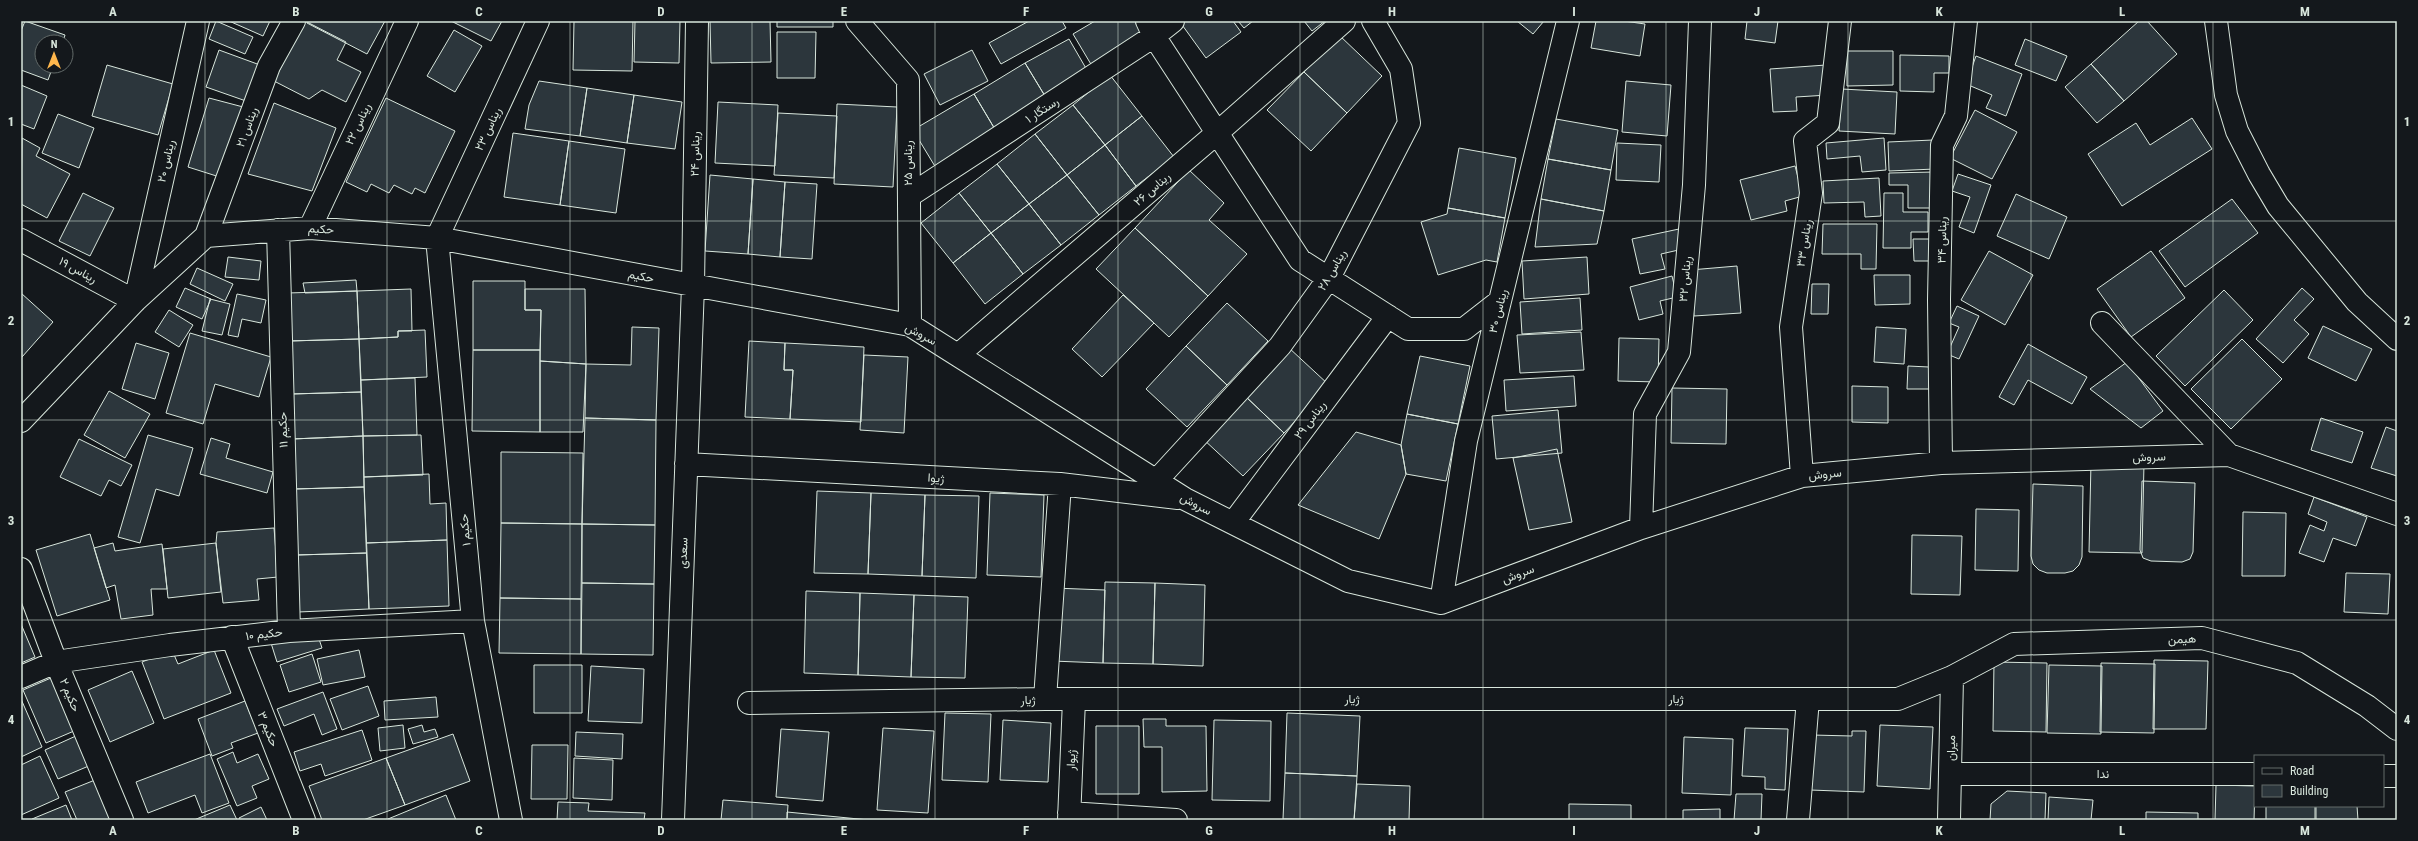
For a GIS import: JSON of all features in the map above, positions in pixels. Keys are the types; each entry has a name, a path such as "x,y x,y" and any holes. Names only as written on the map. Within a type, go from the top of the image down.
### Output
{"street":[{"name":"ریناس ۲۰","path":"134,301 198,21"},
{"name":"ریناس ۲۱","path":"206,236 269,66 294,21"},
{"name":"ریناس ۲۲","path":"310,228 407,21"},
{"name":"ریناس ۲۳","path":"437,238 538,21"},
{"name":"ریناس ۲۴","path":"693,286 697,21"},
{"name":"ریناس ۲۵","path":"857,21 908,80 910,325"},
{"name":"رستگار ۱","path":"909,196 1150,29 1173,21"},
{"name":"ریناس ۲۶","path":"958,355 1217,133 1344,21"},
{"name":"ریناس ۲۸","path":"1156,481 1280,346 1329,278 1409,123 1400,69 1372,21"},
{"name":"ریناس ۳۰","path":"1441,603 1466,441 1568,21"},
{"name":"ریناس ۳۲","path":"1641,528 1645,414 1679,352 1694,185 1700,21"},
{"name":"ریناس ۳۳","path":"1802,476 1791,327 1811,192 1805,141 1828,123 1840,21"},
{"name":"ریناس ۳۴","path":"1941,463 1940,300 1942,145 1956,116 1966,21"},
{"path":"2216,21 2226,95 2237,131 2259,174 2278,206 2357,302 2397,339"},
{"path":"1150,29 1300,260 1408,329 1464,329 1500,301"},
{"name":"حکیم","path":"206,236 310,228 437,238 693,286"},
{"name":"حکیم ۱۱","path":"278,230 289,631"},
{"path":"21,422 134,301 206,236"},
{"name":"حکیم ۱","path":"437,238 473,621 511,820"},
{"name":"ریناس ۱۹","path":"21,240 134,301"},
{"name":"سروش","path":"693,286 910,325 1184,499 1348,581 1441,603 1641,528 1802,476 1941,463 2229,455 2397,514"},
{"name":"سعدی","path":"673,820 693,286"},
{"name":"ریناس ۲۹","path":"1233,523 1388,316"},
{"path":"2102,323 2229,455"},
{"name":"ژیوا","path":"686,464 1060,484 1184,499"},
{"path":"1045,699 1060,484"},
{"name":"حکیم ۲","path":"21,569 56,662 122,820"},
{"name":"حکیم ۱۰","path":"21,677 56,662 232,638 289,631 473,621"},
{"name":"حکیم ۳","path":"232,638 304,820"},
{"name":"هیمن","path":"1952,676 2014,644 2202,638 2297,663 2367,706 2397,729"},
{"name":"ژیار","path":"749,703 1045,699 1898,699 1952,676"},
{"name":"میران","path":"1949,820 1952,676"},
{"path":"1798,820 1808,699"},
{"name":"ژیوار","path":"1069,817 1074,700"},
{"name":"ندا","path":"1950,774 2254,774"},
{"path":"2384,776 2397,776"},
{"path":"1069,817 1176,820"}],"building":[{"path":"25,21 62,34 34,34 34,74 50,74 48,80 21,70 21,31"},
{"path":"216,21 253,37 245,54 209,39"},
{"path":"229,21 270,21 263,36"},
{"path":"305,21 346,42 337,60 361,72 346,102 322,90 309,99 274,81"},
{"path":"308,21 385,21 367,54 307,23"},
{"path":"451,21 502,21 491,41"},
{"path":"574,21 633,21 632,71 573,70"},
{"path":"635,21 680,21 679,63 634,62"},
{"path":"710,21 770,21 771,62 711,63"},
{"path":"777,21 833,21 833,27 777,27"},
{"path":"1029,21 1062,21 1066,28 1001,64 989,43"},
{"path":"1095,21 1135,21 1143,36 1092,66 1073,34"},
{"path":"1233,21 1241,32 1206,58 1180,22"},
{"path":"1238,21 1253,21 1244,28"},
{"path":"1304,21 1325,21 1312,31"},
{"path":"1517,21 1544,21 1533,34"},
{"path":"1596,21 1624,21 1645,24 1640,56 1591,48"},
{"path":"1747,21 1778,21 1775,43 1745,39"},
{"path":"2139,21 2147,21 2177,54 2124,101 2091,64"},
{"path":"454,30 482,46 455,92 427,76"},
{"path":"777,32 816,32 815,78 777,78"},
{"path":"1339,35 1382,76 1347,113 1304,72"},
{"path":"1069,39 1091,77 1048,101 1025,63"},
{"path":"2025,39 2067,56 2056,81 2015,65"},
{"path":"219,50 260,65 246,101 206,87"},
{"path":"972,50 988,81 940,105 924,74"},
{"path":"1847,51 1893,51 1893,85 1847,86"},
{"path":"1900,55 1949,56 1949,73 1934,73 1934,92 1900,91"},
{"path":"1976,56 2022,74 2006,116 1986,108 1992,95 1966,84"},
{"path":"1025,63 1048,101 996,131 974,94"},
{"path":"2091,64 2124,101 2097,123 2065,87"},
{"path":"107,65 173,84 158,135 92,116"},
{"path":"1826,65 1828,95 1796,97 1797,111 1773,112 1770,69"},
{"path":"1304,72 1347,113 1311,151 1267,110"},
{"path":"1110,75 1142,116 1105,145 1073,105"},
{"path":"539,81 587,88 580,136 525,129 529,105"},
{"path":"1626,81 1671,85 1667,136 1622,132"},
{"path":"21,85 47,96 34,129 21,124"},
{"path":"587,88 634,95 627,143 580,136"},
{"path":"1842,89 1897,92 1895,134 1839,131"},
{"path":"974,94 996,131 936,168 913,130"},
{"path":"634,95 682,102 675,149 627,143"},
{"path":"209,98 247,108 226,179 188,167"},
{"path":"386,98 455,131 425,193 415,188 412,194 394,185 389,193 371,184 367,192 346,182"},
{"path":"718,102 778,105 775,166 715,163"},
{"path":"274,103 336,128 312,191 248,174"},
{"path":"837,104 897,107 893,187 834,184"},
{"path":"1073,105 1105,145 1067,175 1035,134"},
{"path":"1975,110 2017,132 1992,179 1950,158"},
{"path":"778,113 837,116 834,178 774,175"},
{"path":"58,114 94,128 79,168 42,153"},
{"path":"1142,116 1174,157 1136,186 1105,145"},
{"path":"2192,118 2212,149 2122,206 2088,154 2136,123 2150,145"},
{"path":"1556,119 1618,130 1611,170 1548,159"},
{"path":"513,133 569,141 560,205 504,197"},
{"path":"1035,134 1067,175 1029,204 997,164"},
{"path":"22,138 40,148 36,156 70,174 47,218 21,204"},
{"path":"1884,138 1886,170 1862,172 1860,156 1827,159 1826,143"},
{"path":"1933,140 1935,169 1889,171 1888,142"},
{"path":"569,141 625,149 616,213 560,205"},
{"path":"1617,143 1661,145 1659,182 1616,180"},
{"path":"1105,145 1136,186 1099,215 1067,175"},
{"path":"1459,148 1516,158 1505,218 1448,208"},
{"path":"1548,159 1611,170 1604,211 1541,199"},
{"path":"997,164 1029,204 991,233 959,193"},
{"path":"1795,166 1803,196 1785,201 1787,211 1751,220 1740,180"},
{"path":"1189,170 1224,203 1209,220 1247,254 1208,296 1135,228"},
{"path":"1934,172 1934,208 1908,208 1908,185 1889,185 1889,173"},
{"path":"1958,174 1991,185 1974,233 1959,227 1970,197 1952,191"},
{"path":"710,175 753,179 748,254 705,251"},
{"path":"1067,175 1099,215 1061,245 1029,204"},
{"path":"1879,178 1881,216 1865,217 1864,202 1824,203 1823,181"},
{"path":"753,179 785,182 780,257 748,254"},
{"path":"785,182 817,184 812,259 780,257"},
{"path":"83,193 114,208 90,256 59,241"},
{"path":"959,193 991,233 953,263 921,223"},
{"path":"1884,193 1903,193 1903,212 1928,212 1928,232 1911,232 1911,248 1883,248"},
{"path":"2016,194 2067,217 2049,259 1997,236"},
{"path":"1541,199 1604,211 1597,244 1535,247"},
{"path":"2232,199 2258,233 2185,287 2159,251"},
{"path":"1029,204 1061,245 1023,274 991,233"},
{"path":"1448,208 1505,218 1497,262 1486,260 1438,275 1421,222 1447,214"},
{"path":"1823,224 1877,224 1876,269 1861,269 1861,254 1822,254"},
{"path":"1135,228 1208,296 1169,337 1096,269"},
{"path":"1679,229 1683,249 1661,254 1665,269 1640,274 1632,239"},
{"path":"991,233 1023,274 985,304 953,263"},
{"path":"1913,239 1936,239 1936,261 1914,261"},
{"path":"1989,251 2033,275 2005,325 1961,300"},
{"path":"2151,251 2185,298 2131,337 2097,289"},
{"path":"228,257 261,261 259,280 225,277"},
{"path":"1587,257 1589,294 1524,299 1522,261"},
{"path":"1737,266 1741,313 1694,316 1690,270"},
{"path":"197,268 233,284 225,301 190,284"},
{"path":"1874,275 1910,275 1910,304 1875,305"},
{"path":"1672,276 1677,297 1660,301 1663,314 1639,320 1630,287"},
{"path":"356,280 357,291 305,293 303,283"},
{"path":"473,281 525,281 525,310 541,310 540,350 473,350"},
{"path":"1812,284 1829,284 1828,314 1811,314"},
{"path":"185,288 211,299 202,319 176,307"},
{"path":"2302,288 2314,299 2294,320 2309,334 2283,363 2256,339"},
{"path":"411,289 412,331 398,331 398,337 359,339 357,291"},
{"path":"525,289 585,289 586,364 540,361 541,310 525,310"},
{"path":"2224,290 2253,320 2185,386 2156,356"},
{"path":"357,291 359,339 289,341 287,293"},
{"path":"21,293 53,322 22,357 21,357"},
{"path":"237,294 266,300 261,323 242,319 238,337 228,335"},
{"path":"1123,295 1154,323 1102,377 1072,349"},
{"path":"1580,298 1582,330 1522,334 1520,302"},
{"path":"210,299 230,304 222,335 202,331"},
{"path":"1227,303 1268,341 1227,385 1186,346"},
{"path":"1957,306 1979,316 1959,359 1947,354 1959,327 1949,323"},
{"path":"169,310 193,325 179,347 155,332"},
{"path":"2323,326 2372,349 2356,381 2308,358"},
{"path":"632,327 659,328 656,420 585,418 586,364 631,365"},
{"path":"1876,327 1906,329 1904,364 1874,362"},
{"path":"425,330 427,377 361,380 359,339 398,337 398,331"},
{"path":"1581,332 1584,370 1520,373 1517,335"},
{"path":"190,333 271,357 259,397 215,384 203,424 166,413"},
{"path":"1619,338 1659,339 1658,382 1618,381"},
{"path":"359,339 361,392 291,394 289,341"},
{"path":"2242,339 2282,379 2231,429 2191,389"},
{"path":"749,341 785,343 784,370 793,370 790,419 745,417"},
{"path":"136,343 169,353 155,399 122,389"},
{"path":"785,343 864,347 861,422 790,419 793,370 784,370"},
{"path":"2028,344 2087,377 2072,404 2028,380 2014,405 1999,397"},
{"path":"1186,346 1227,385 1187,427 1146,389"},
{"path":"1288,347 1329,385 1284,433 1243,394"},
{"path":"473,350 540,350 540,432 472,431"},
{"path":"864,355 908,357 904,433 860,430"},
{"path":"1420,356 1470,366 1458,424 1407,414"},
{"path":"540,361 586,364 583,432 540,432"},
{"path":"2127,362 2163,411 2141,428 2090,389"},
{"path":"1908,366 1929,367 1929,389 1907,389"},
{"path":"1574,376 1576,406 1506,411 1504,380"},
{"path":"415,378 417,435 363,436 361,380"},
{"path":"1852,386 1888,387 1888,423 1852,422"},
{"path":"1672,388 1727,389 1726,444 1671,443"},
{"path":"109,391 150,414 125,458 84,435"},
{"path":"361,392 363,436 292,439 291,394"},
{"path":"1243,394 1284,433 1243,476 1202,438"},
{"path":"1558,410 1562,453 1496,459 1492,416"},
{"path":"1407,414 1458,424 1446,481 1406,474 1401,445"},
{"path":"585,418 656,420 655,525 582,524"},
{"path":"2321,418 2363,432 2352,463 2311,450"},
{"path":"2386,427 2397,431 2397,476 2371,468"},
{"path":"1356,432 1401,445 1406,474 1379,539 1298,505"},
{"path":"148,435 193,448 179,496 156,489 140,543 118,537"},
{"path":"421,435 423,475 364,477 363,436"},
{"path":"363,436 364,487 294,489 292,439"},
{"path":"211,438 230,444 226,458 273,472 267,493 200,474"},
{"path":"79,439 132,465 121,486 109,480 101,496 60,477"},
{"path":"1557,449 1572,522 1529,530 1513,458"},
{"path":"501,452 583,453 582,524 501,523"},
{"path":"2091,462 2144,463 2142,553 2089,552"},
{"path":"429,474 430,504 446,503 447,540 366,543 364,477"},
{"path":"2142,481 2195,483 2193,552 2190,559 2182,562 2151,561 2143,558 2140,550"},
{"path":"2033,484 2083,486 2082,557 2079,565 2073,571 2065,573 2047,573 2039,570 2033,564 2031,556"},
{"path":"364,487 367,553 296,555 294,489"},
{"path":"817,491 871,493 868,574 814,573"},
{"path":"871,493 925,495 922,576 868,574"},
{"path":"990,493 1044,495 1041,577 987,575"},
{"path":"925,495 979,496 976,578 922,576"},
{"path":"2314,497 2367,517 2356,546 2333,538 2324,562 2299,553 2310,525 2324,531 2327,522 2308,514"},
{"path":"1976,509 2019,510 2018,571 1975,570"},
{"path":"2243,512 2286,513 2285,576 2242,576"},
{"path":"501,523 582,524 581,599 500,598"},
{"path":"582,524 655,525 654,584 582,583"},
{"path":"274,528 278,577 257,579 259,600 223,603 216,543 217,532"},
{"path":"90,534 110,600 57,616 36,550"},
{"path":"1912,535 1962,536 1960,595 1911,594"},
{"path":"447,540 449,606 369,609 366,543"},
{"path":"113,543 115,551 162,544 167,589 151,589 153,615 121,619 115,585 106,588 94,548"},
{"path":"216,543 221,592 168,598 163,549"},
{"path":"367,553 369,609 298,612 296,555"},
{"path":"2346,573 2390,574 2388,614 2344,612"},
{"path":"1105,582 1155,583 1153,664 1103,663"},
{"path":"582,583 654,584 653,655 581,654"},
{"path":"1155,583 1205,585 1203,666 1153,664"},
{"path":"1054,588 1105,590 1103,663 1052,661"},
{"path":"806,591 860,593 858,675 804,673"},
{"path":"860,593 914,595 911,677 858,675"},
{"path":"914,595 968,597 965,678 911,677"},
{"path":"500,598 581,599 581,654 499,653"},
{"path":"21,624 35,657 21,663"},
{"path":"316,630 322,648 277,662 271,643"},
{"path":"172,650 178,664 214,650 231,693 164,719 142,662"},
{"path":"359,650 365,677 323,685 317,659"},
{"path":"312,654 321,682 289,692 280,665"},
{"path":"2154,660 2208,661 2206,729 2153,729"},
{"path":"1994,662 2047,663 2046,732 1993,731"},
{"path":"2101,663 2155,664 2154,733 2100,732"},
{"path":"534,665 582,665 582,713 534,713"},
{"path":"2049,665 2102,666 2101,734 2047,733"},
{"path":"591,666 644,669 642,723 588,721"},
{"path":"132,671 154,723 110,742 88,690"},
{"path":"51,678 74,731 46,743 23,690"},
{"path":"368,686 379,716 342,730 330,699"},
{"path":"323,692 337,729 322,735 314,714 284,726 277,709"},
{"path":"436,697 438,717 385,720 384,701"},
{"path":"21,699 42,747 21,757"},
{"path":"245,701 258,733 231,743 233,748 212,756 198,719"},
{"path":"945,713 991,714 988,782 942,780"},
{"path":"1287,713 1360,716 1357,776 1285,773"},
{"path":"1143,719 1166,719 1166,726 1206,726 1207,791 1162,792 1162,747 1144,747"},
{"path":"1003,720 1051,723 1048,782 1000,780"},
{"path":"1214,720 1271,721 1270,801 1212,800"},
{"path":"403,725 405,748 380,751 378,728"},
{"path":"422,725 424,732 435,729 438,737 413,744 408,729"},
{"path":"1880,725 1933,727 1930,789 1877,786"},
{"path":"1096,726 1139,726 1139,794 1096,794"},
{"path":"883,728 934,731 928,813 877,810"},
{"path":"1745,728 1788,729 1785,790 1765,789 1765,777 1742,776"},
{"path":"781,729 829,732 823,801 776,797"},
{"path":"362,730 372,760 325,776 321,764 300,771 294,752"},
{"path":"1852,731 1866,731 1864,792 1810,790 1812,735 1852,736"},
{"path":"576,732 623,734 622,759 575,756"},
{"path":"453,734 470,781 405,805 386,758"},
{"path":"78,735 91,765 58,779 45,750"},
{"path":"1684,737 1733,739 1731,795 1682,793"},
{"path":"532,745 568,745 567,799 531,799"},
{"path":"233,752 237,763 258,754 269,779 252,786 257,798 237,806 217,759"},
{"path":"210,754 229,803 202,813 195,795 148,813 136,782"},
{"path":"40,756 59,798 21,815 21,765"},
{"path":"386,758 405,805 363,820 322,820 309,786"},
{"path":"574,758 613,760 612,800 573,798"},
{"path":"1285,773 1357,776 1354,820 1283,819"},
{"path":"95,780 111,820 77,820 65,792"},
{"path":"1357,784 1410,786 1409,820 1354,820"},
{"path":"2216,785 2254,786 2254,820 2215,820"},
{"path":"2007,791 2046,793 2045,820 1990,820 1991,804"},
{"path":"1736,794 1762,794 1761,820 1734,820"},
{"path":"446,795 456,820 388,820 388,819"},
{"path":"2049,797 2093,800 2091,820 2048,820"},
{"path":"723,800 788,805 787,820 721,820"},
{"path":"558,802 589,803 588,811 645,813 644,820 557,820"},
{"path":"1569,804 1631,805 1631,820 1569,820"},
{"path":"66,805 72,820 32,819"},
{"path":"230,805 237,820 194,820"},
{"path":"261,807 267,820 240,820 239,818"},
{"path":"2266,807 2315,807 2315,820 2266,820"},
{"path":"2316,807 2357,807 2358,820 2316,820"},
{"path":"1720,809 1720,820 1683,820 1683,810"},
{"path":"787,812 869,820 787,820"},
{"path":"2146,812 2198,813 2198,820 2146,820"}]}
